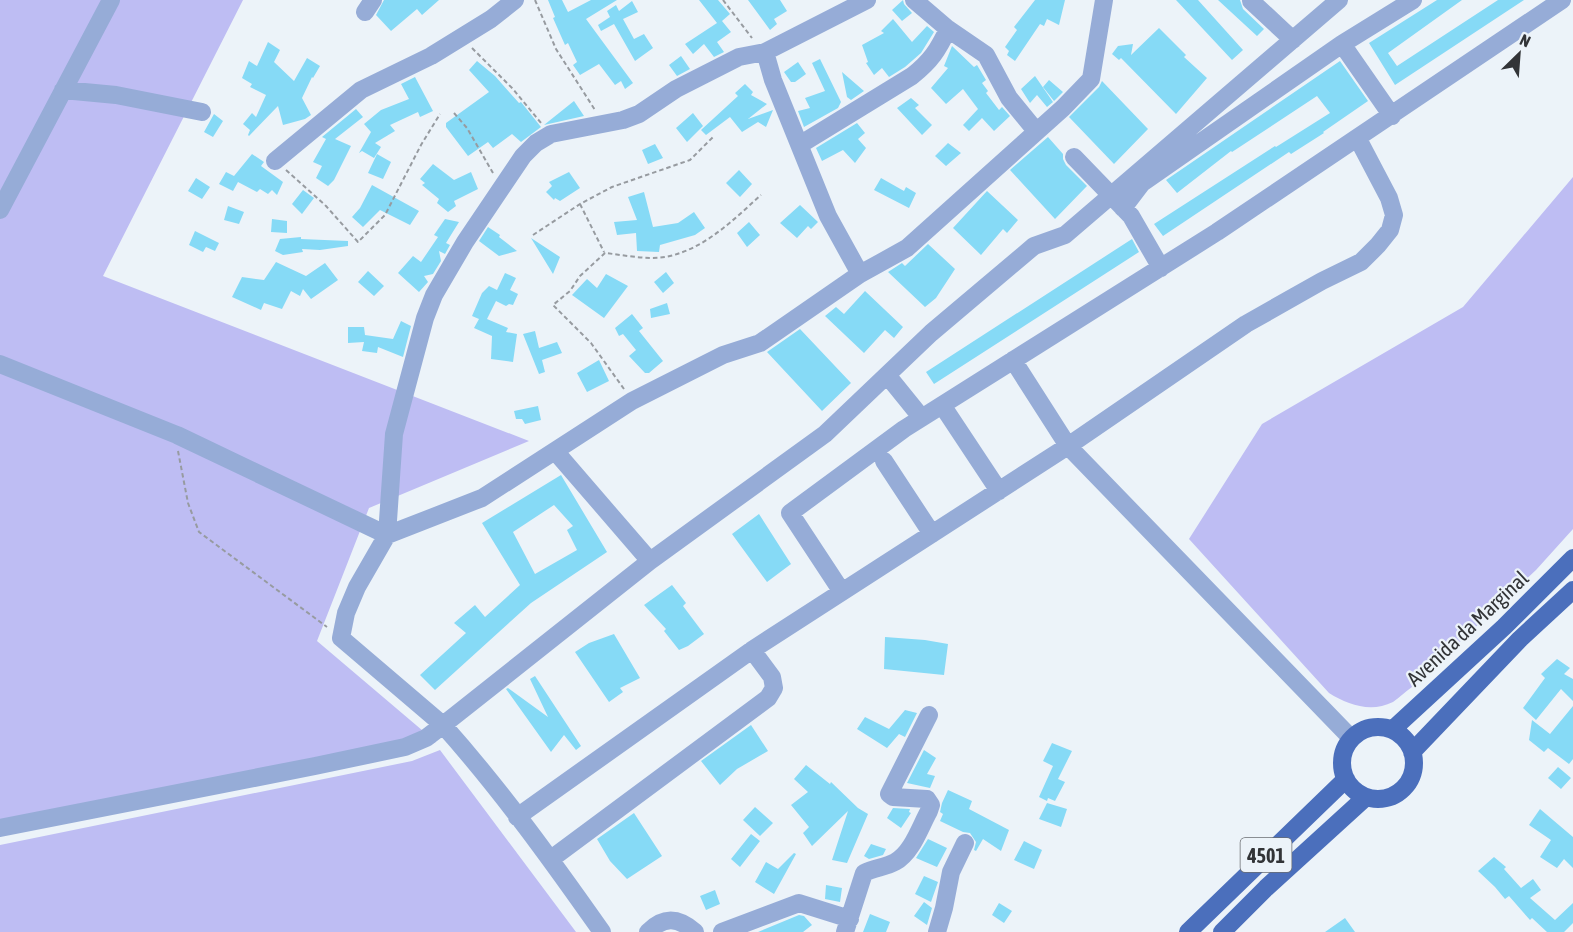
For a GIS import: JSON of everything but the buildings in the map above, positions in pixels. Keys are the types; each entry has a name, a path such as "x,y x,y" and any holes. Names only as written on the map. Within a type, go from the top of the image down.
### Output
{"main road":[{"name":"Avenida da Marginal","path":"1392,730 1504,627 1573,558"},
{"path":"1412,752 1520,639 1573,590"},
{"path":"1378,727 1392,730 1405,739 1412,752 1414,765 1403,789 1392,796 1379,799 1354,790 1346,779 1342,765 1344,751 1351,738 1363,730 1378,727"},
{"name":"4501","path":"1188,932 1346,779"},
{"name":"4501","path":"1226,930 1366,796"}],"street":[{"path":"0,210 111,0"},
{"path":"275,160 361,90 431,56 491,19 515,0"},
{"path":"602,932 551,859 481,768 443,725 341,638 346,613 357,587 387,535 394,434 424,318 439,286 502,185 523,156 536,143 551,134 623,120 639,114 676,89 739,57 765,52 867,0"},
{"path":"914,0 948,29 986,55 1009,98 1036,131"},
{"path":"0,364 177,435 387,535 482,498 632,401 723,355 760,343 860,274 907,248 1091,79 1104,0"},
{"path":"1117,202 1339,0"},
{"path":"0,828 405,747 426,738 650,561 825,434 931,333 1034,246 1065,235 1117,202 1342,44 1413,0"},
{"path":"842,592 790,513 921,417 1161,268 1358,139 1562,0"},
{"path":"1251,1 1293,40"},
{"path":"801,144 928,63 937,52 948,29"},
{"path":"1342,44 1392,116"},
{"path":"765,52 773,80 801,144 828,216 860,274"},
{"path":"63,90 116,95 202,112"},
{"path":"517,817 842,592 1068,446 1246,324 1361,262 1390,230 1394,215 1389,198 1358,139"},
{"path":"1074,157 1131,216 1161,268"},
{"path":"1013,360 1068,446 1351,738"},
{"path":"887,375 921,417"},
{"path":"942,405 999,491"},
{"path":"555,451 650,561"},
{"path":"884,461 932,534"},
{"path":"551,859 768,698 774,688 772,677 754,654"},
{"path":"722,932 799,903 847,926 864,873 893,864 908,852 929,811 931,805 927,799 894,797 888,794 929,715"},
{"path":"937,932 951,872 965,843"},
{"path":"648,932 662,921 671,919 687,925 695,932"}],"path":[{"path":"535,0 556,49 603,123"},
{"path":"723,0 765,52"},
{"path":"461,38 513,89 551,134"},
{"path":"454,113 466,128 487,166 502,185"},
{"path":"275,160 326,206 358,242 385,215 421,145 440,114"},
{"path":"533,235 580,204 612,187 690,160 714,136"},
{"path":"632,401 591,342 553,305 570,291 580,276 605,253 664,257 704,243 761,195"},
{"path":"580,204 605,253"},
{"path":"177,435 178,457 188,503 199,532 341,638"}],"shaded area":[{"path":"0,0 243,0 103,276 529,441 369,508 317,641 436,742 409,753 0,834"},
{"path":"1573,177 1573,529 1536,570 1412,687 1393,702 1368,707 1344,701 1329,693 1189,539 1262,424 1463,307"},
{"path":"440,750 576,932 0,932 0,845 412,761"}]}
